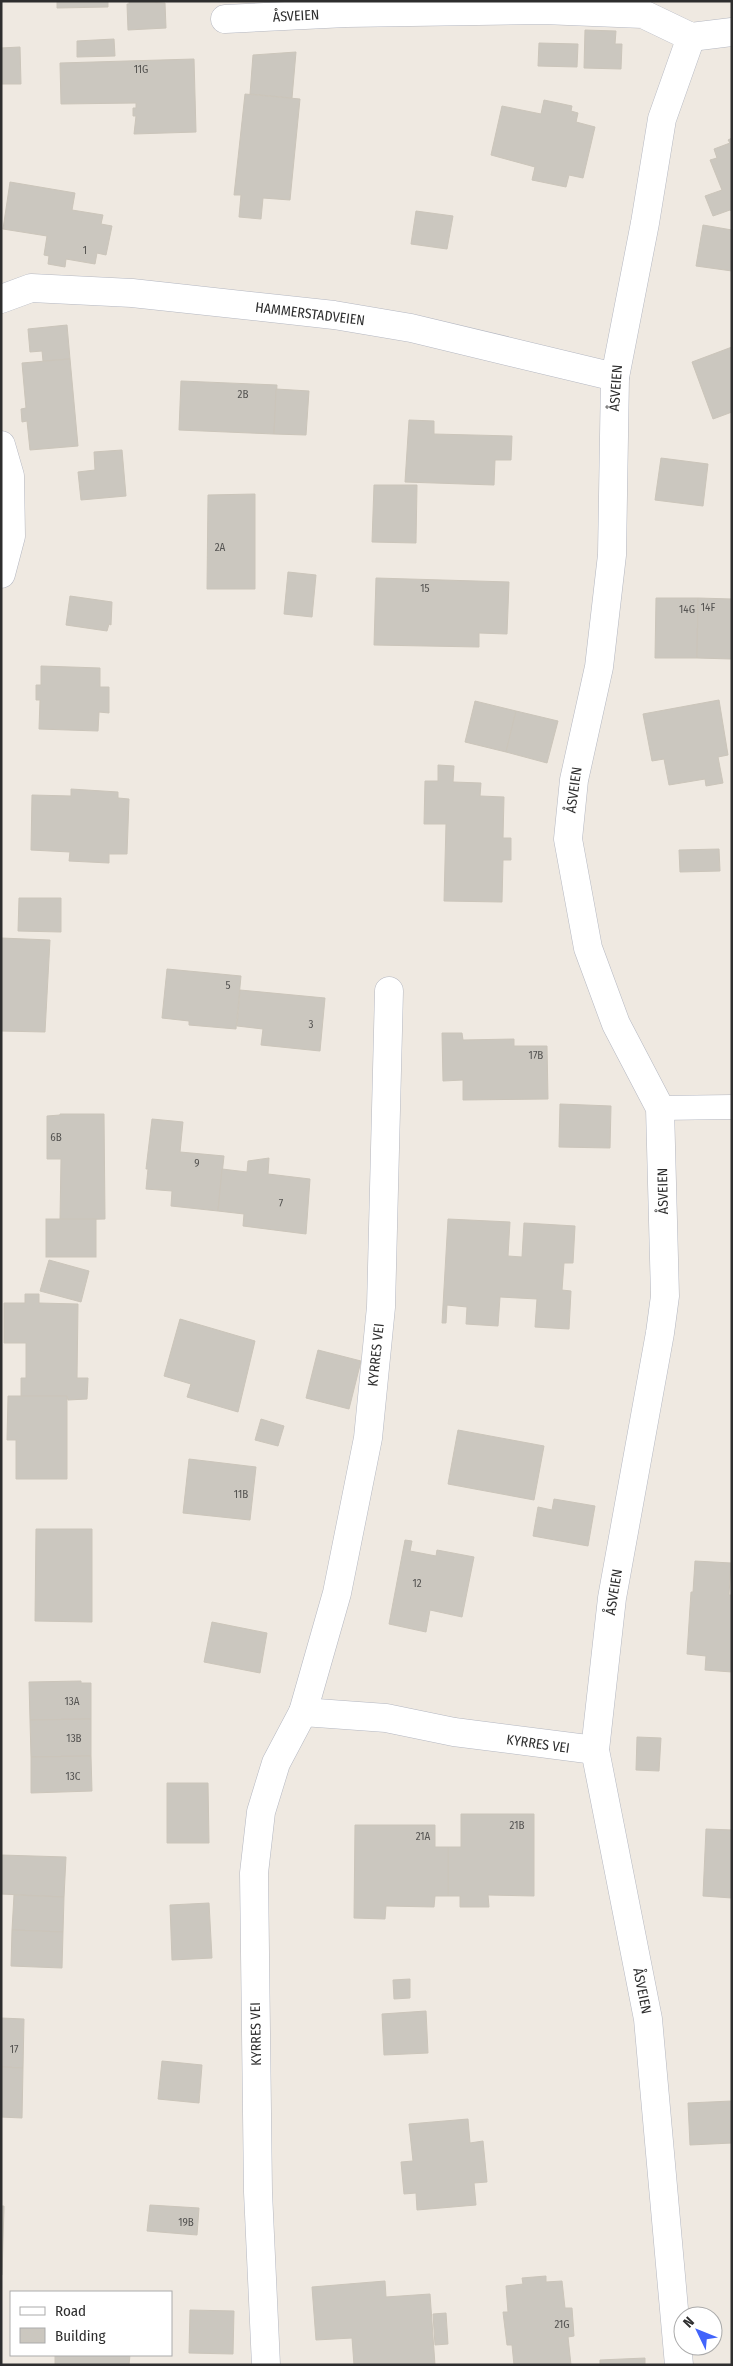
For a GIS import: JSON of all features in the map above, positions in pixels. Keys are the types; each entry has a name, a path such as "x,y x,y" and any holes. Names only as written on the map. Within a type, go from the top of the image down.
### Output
{"street":[{"name":"ÅSVEIEN","path":"225,19 346,13 553,10 643,14 691,37 662,119 645,223 615,376 612,555 599,667 574,780 568,839 588,948 616,1024 660,1108 665,1296 612,1598 595,1750 648,2019 679,2365"},
{"path":"691,37 732,32"},
{"name":"HAMMERSTADVEIEN","path":"1,299 31,288 132,293 334,315 411,328 615,376"},
{"path":"1,445 10,476 11,536 1,574"},
{"name":"KYRRES VEI","path":"266,2365 258,2192 254,1873 261,1812 276,1763 303,1712 337,1593 368,1438 381,1307 389,991"},
{"name":"KYRRES VEI","path":"303,1712 386,1718 454,1732 595,1750"}],"lane":[{"path":"660,1108 732,1107"}],"building":[{"path":"57,1 108,1 108,7 57,8"},
{"path":"129,1 165,3 166,28 128,30 127,4 129,4"},
{"path":"585,30 616,31 615,44 622,44 621,69 584,68"},
{"path":"114,39 115,56 77,57 77,41"},
{"path":"539,43 578,44 577,67 538,66"},
{"path":"20,47 21,84 1,84 1,48"},
{"path":"296,52 292,98 250,94 253,55"},
{"path":"194,59 196,132 134,134 136,116 133,116 133,108 136,108 136,103 61,104 60,63"},
{"path":"245,94 300,99 290,200 263,198 261,219 239,217 241,195 234,195"},
{"path":"544,100 572,106 571,111 578,113 576,122 595,127 583,178 569,175 566,187 532,180 535,167 491,155 502,106 541,114"},
{"path":"732,138 732,212 730,210 713,216 705,196 722,190 710,160 717,158 714,149 730,143 728,140"},
{"path":"10,182 75,193 72,210 103,215 101,224 112,226 106,255 97,253 95,264 66,259 65,267 48,264 49,256 44,255 47,236 3,229"},
{"path":"416,211 453,216 447,249 411,244"},
{"path":"703,225 732,230 732,271 696,266"},
{"path":"67,325 70,359 43,361 42,351 30,352 28,329"},
{"path":"732,347 732,412 713,419 692,362"},
{"path":"70,359 78,446 30,450 27,421 22,422 21,409 26,408 22,363"},
{"path":"181,381 277,385 274,434 179,430"},
{"path":"276,389 309,391 306,435 274,434"},
{"path":"409,420 434,421 434,434 512,436 511,460 495,460 494,485 405,482"},
{"path":"122,450 126,496 81,500 78,472 95,470 94,452"},
{"path":"661,458 708,464 703,506 655,500"},
{"path":"374,485 417,485 416,543 372,542"},
{"path":"255,494 255,589 207,589 208,495"},
{"path":"288,572 316,575 312,617 284,614"},
{"path":"376,578 509,582 507,634 479,633 479,647 374,645"},
{"path":"70,596 112,602 111,625 109,624 107,631 66,625"},
{"path":"656,598 698,598 697,658 655,658"},
{"path":"698,598 732,599 732,659 697,658"},
{"path":"41,666 100,668 100,687 109,687 109,713 99,712 98,731 39,729 40,700 36,700 36,685 41,685"},
{"path":"719,700 728,755 718,757 723,783 706,786 705,779 669,785 664,759 652,761 643,714"},
{"path":"475,701 516,711 506,752 465,742"},
{"path":"516,711 558,721 547,763 506,752"},
{"path":"438,765 454,766 453,782 481,783 480,796 504,797 503,838 511,838 511,860 503,860 502,902 444,901 446,824 424,824 425,781 438,781"},
{"path":"71,789 118,792 118,798 129,799 127,854 109,854 109,863 69,861 70,852 31,850 32,795 71,796"},
{"path":"719,849 720,871 680,872 679,850"},
{"path":"19,898 61,898 61,932 18,931"},
{"path":"1,938 50,940 45,1032 1,1031"},
{"path":"167,969 241,976 236,1029 189,1025 189,1021 162,1018"},
{"path":"240,990 325,998 320,1051 261,1045 263,1029 237,1026"},
{"path":"442,1033 462,1033 463,1040 514,1039 514,1046 547,1046 548,1099 463,1100 463,1080 443,1081"},
{"path":"560,1104 611,1106 610,1148 559,1147"},
{"path":"60,1114 104,1114 105,1219 60,1220 61,1159 47,1159 47,1116"},
{"path":"152,1119 183,1122 180,1152 224,1156 218,1211 171,1206 172,1191 146,1189 148,1169 146,1169"},
{"path":"269,1158 268,1174 310,1179 306,1234 243,1226 244,1214 218,1211 222,1169 247,1172 248,1161"},
{"path":"46,1219 96,1219 96,1257 46,1257"},
{"path":"448,1219 510,1222 508,1256 522,1257 524,1223 575,1226 573,1263 564,1263 562,1290 571,1291 569,1329 535,1327 537,1299 500,1297 498,1326 466,1324 467,1307 447,1305 446,1323 442,1323"},
{"path":"49,1260 89,1271 81,1302 40,1291"},
{"path":"25,1294 39,1294 39,1303 78,1304 77,1378 88,1378 87,1399 68,1400 67,1396 21,1396 21,1378 26,1378 26,1343 4,1343 4,1303 25,1303"},
{"path":"180,1319 255,1341 238,1412 187,1397 191,1384 164,1376"},
{"path":"318,1350 361,1361 349,1409 306,1398"},
{"path":"8,1396 67,1396 67,1479 16,1479 16,1440 7,1440"},
{"path":"261,1419 284,1426 278,1446 255,1440"},
{"path":"458,1430 544,1446 534,1500 448,1484"},
{"path":"189,1459 256,1467 250,1520 183,1513"},
{"path":"554,1499 595,1506 588,1546 533,1536 538,1507 552,1510"},
{"path":"36,1529 92,1529 92,1622 35,1621"},
{"path":"405,1540 412,1541 410,1551 436,1556 437,1550 474,1557 462,1617 430,1610 426,1632 389,1624"},
{"path":"695,1561 731,1563 729,1595 732,1595 732,1672 705,1670 706,1656 687,1654"},
{"path":"212,1622 267,1633 260,1673 204,1662"},
{"path":"81,1681 81,1683 91,1683 91,1719 30,1720 29,1682"},
{"path":"91,1719 91,1756 31,1757 30,1720"},
{"path":"637,1737 661,1738 659,1771 636,1770"},
{"path":"91,1756 92,1791 31,1793 31,1757"},
{"path":"167,1783 208,1783 209,1843 167,1843"},
{"path":"461,1814 534,1814 534,1896 488,1895 489,1907 460,1907 460,1896 448,1896 448,1847 461,1847"},
{"path":"355,1825 435,1825 435,1847 448,1847 448,1896 435,1896 434,1907 386,1906 385,1919 354,1918"},
{"path":"706,1829 732,1830 732,1898 703,1896"},
{"path":"1,1855 66,1857 64,1897 1,1894"},
{"path":"14,1895 64,1897 63,1932 12,1930"},
{"path":"209,1903 212,1958 172,1960 170,1905"},
{"path":"12,1930 63,1932 62,1968 11,1966"},
{"path":"410,1979 410,1998 394,1999 393,1980"},
{"path":"426,2011 428,2053 384,2055 382,2014"},
{"path":"1,2018 24,2019 23,2068 1,2067"},
{"path":"162,2061 202,2065 199,2103 158,2099"},
{"path":"1,2067 23,2068 22,2118 1,2117"},
{"path":"732,2101 732,2143 690,2145 688,2103"},
{"path":"468,2119 470,2143 483,2141 487,2182 474,2183 476,2205 417,2210 416,2193 404,2194 401,2162 413,2161 409,2124"},
{"path":"150,2205 199,2208 197,2235 147,2231"},
{"path":"1,2206 4,2206 2,2275 1,2274"},
{"path":"546,2276 546,2282 562,2281 565,2308 572,2308 574,2336 568,2337 571,2365 514,2365 512,2345 507,2345 503,2312 508,2312 506,2286 523,2284 522,2278"},
{"path":"385,2281 386,2297 430,2294 435,2365 354,2365 352,2338 316,2340 312,2287"},
{"path":"190,2310 234,2311 233,2354 189,2353"},
{"path":"446,2313 448,2344 435,2345 433,2314"},
{"path":"55,2356 130,2356 129,2365 55,2365"},
{"path":"645,2358 645,2365 600,2365 600,2360"}]}
